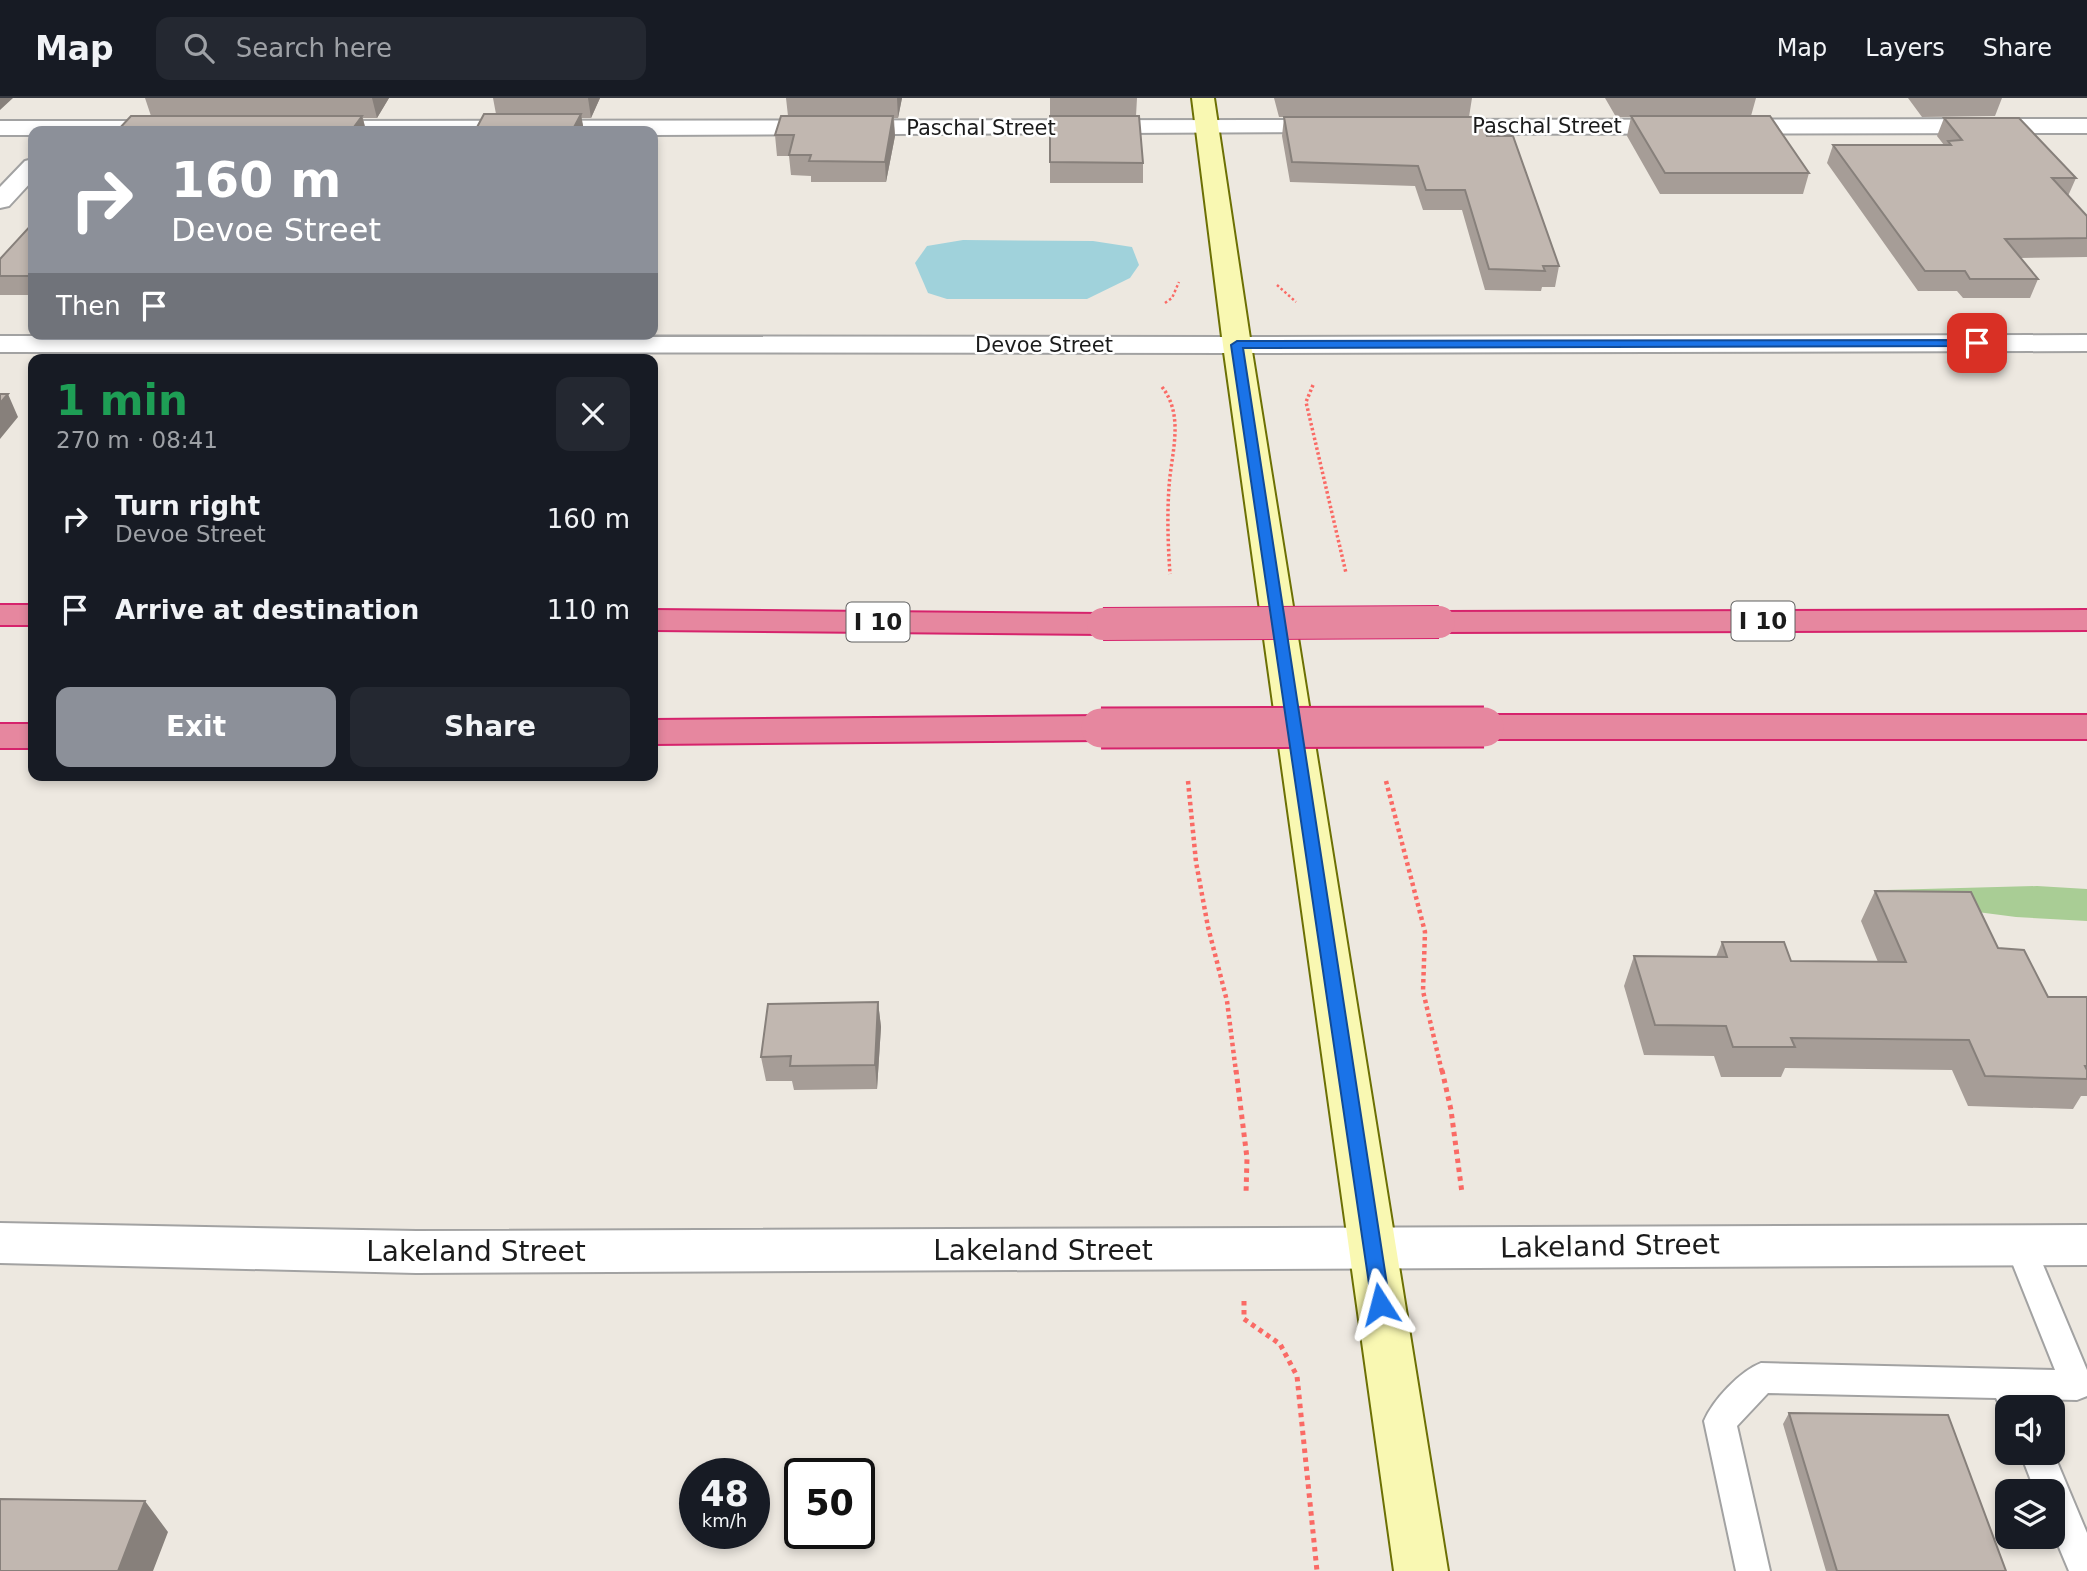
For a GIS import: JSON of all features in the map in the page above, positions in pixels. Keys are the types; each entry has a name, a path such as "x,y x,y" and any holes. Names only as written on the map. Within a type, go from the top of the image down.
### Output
{"highway":[{"path":"0,615 28,615"},
{"name":"I 10","path":"658,620 1103,624 2087,620"},
{"path":"658,732 1101,728 2087,727"},
{"path":"0,736 28,736"}],"main road":[{"path":"1203,98 1237,345 1421,1571"}],"street":[{"path":"72,126 88,108"},
{"name":"Paschal Street","path":"1413,127 2087,126"},
{"name":"Paschal Street","path":"658,128 1359,127"},
{"path":"0,128 28,129"},
{"path":"0,201 28,171"},
{"name":"Devoe Street","path":"0,344 2087,343"},
{"name":"Lakeland Street","path":"0,1242 416,1252 2087,1245"}],"lane":[{"path":"2017,1395 2082,1385 2020,1245"},
{"path":"1753,1571 1720,1421 1761,1378 1997,1395"},
{"path":"2065,1522 2086,1571"}],"path":[{"path":"1156,309 1172,298 1179,286 1179,275"},
{"path":"1158,383 1168,392 1174,412 1175,446 1169,483 1170,575"},
{"path":"1188,780 1196,862 1208,927 1227,1001 1247,1158 1244,1319 1280,1344 1297,1376 1317,1571"}],"green space":[{"path":"2037,886 2087,889 2087,921 2016,917 1877,899 1887,890"}],"water":[{"path":"963,240 1093,241 1132,247 1139,265 1130,278 1087,299 947,299 928,293 915,263 927,246"}],"building":[{"path":"484,114 581,114 575,126 478,126"},
{"path":"131,116 362,116 355,126 122,126"},
{"path":"781,116 893,116 885,162 809,161 811,155 789,155 794,135 775,135"},
{"path":"1050,116 1139,116 1143,163 1050,162"},
{"path":"1631,116 1770,116 1809,173 1665,173"},
{"path":"1284,117 1479,117 1487,136 1513,136 1559,266 1543,266 1545,271 1489,269 1465,190 1426,190 1418,166 1292,162"},
{"path":"1944,118 2019,118 2076,178 2052,178 2087,216 2087,238 2005,239 2038,279 1970,279 1965,271 1925,271 1833,145 1951,145 1948,141 1962,140"},
{"path":"28,228 28,276 0,276 0,259"},
{"path":"0,394 8,394 0,403"},
{"path":"1875,891 1971,892 1998,948 2024,950 2048,997 2087,997 2087,1079 1985,1076 1969,1040 1791,1038 1795,1047 1733,1047 1726,1026 1655,1025 1634,956 1727,957 1722,942 1784,942 1791,961 1906,962"},
{"path":"878,1002 875,1065 790,1066 791,1056 761,1057 768,1004"},
{"path":"1789,1413 1948,1415 1995,1541 1995,1549 1998,1549 2006,1571 1837,1571"},
{"path":"0,1499 145,1501 118,1571 0,1571"}],"route":[{"path":"1380,1304 1237,345 1977,343"}]}
